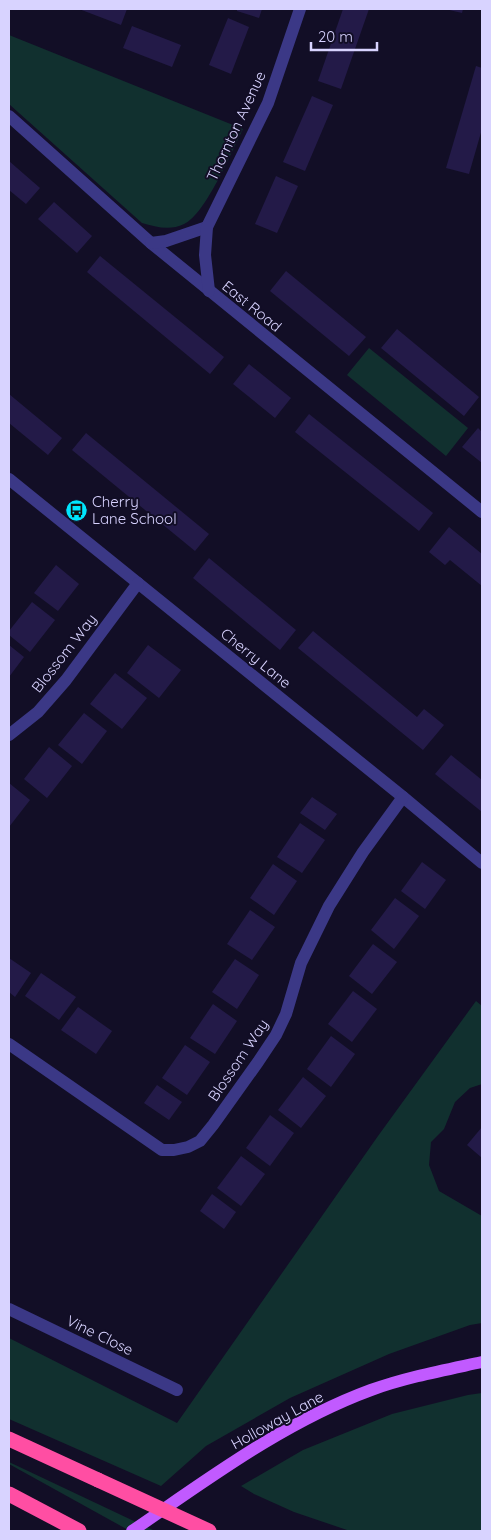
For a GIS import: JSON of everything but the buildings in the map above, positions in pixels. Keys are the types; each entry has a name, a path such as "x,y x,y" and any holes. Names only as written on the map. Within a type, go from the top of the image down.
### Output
{"highway":[{"path":"9,1439 209,1531"},
{"path":"9,1494 79,1531"}],"main road":[{"name":"Holloway Lane","path":"132,1531 232,1463 306,1418 371,1390 436,1372 482,1362"}],"street":[{"name":"Thornton Avenue","path":"209,291 205,255 207,226 268,103 300,9"},
{"name":"East Road","path":"9,116 151,244 482,512"},
{"path":"151,244 195,232 207,226"},
{"name":"Cherry Lane","path":"9,479 482,863"},
{"name":"Blossom Way","path":"9,735 38,712 66,680 138,583"},
{"name":"Blossom Way","path":"10,1048 162,1150 188,1147 200,1141 213,1126 276,1036 286,1014 301,963 328,906 403,797"},
{"name":"Vine Close","path":"9,1309 177,1390"}],"green space":[{"path":"9,35 243,129 209,196 192,218 184,224 168,228 142,223 9,104"},
{"path":"369,348 468,428 446,456 347,375"},
{"path":"476,1001 482,1006 482,1084 470,1088 455,1102 444,1129 431,1142 429,1165 439,1191 482,1216 482,1323 470,1325 389,1354 290,1398 206,1446 161,1486 9,1419 9,1338 177,1423 378,1136"},
{"path":"482,1393 482,1531 350,1531 294,1512 241,1486 303,1450 392,1414"},
{"path":"9,1462 155,1531 130,1531 9,1464"}],"place":[{"name":"Cherry Lane School","path":"76,510"}]}
